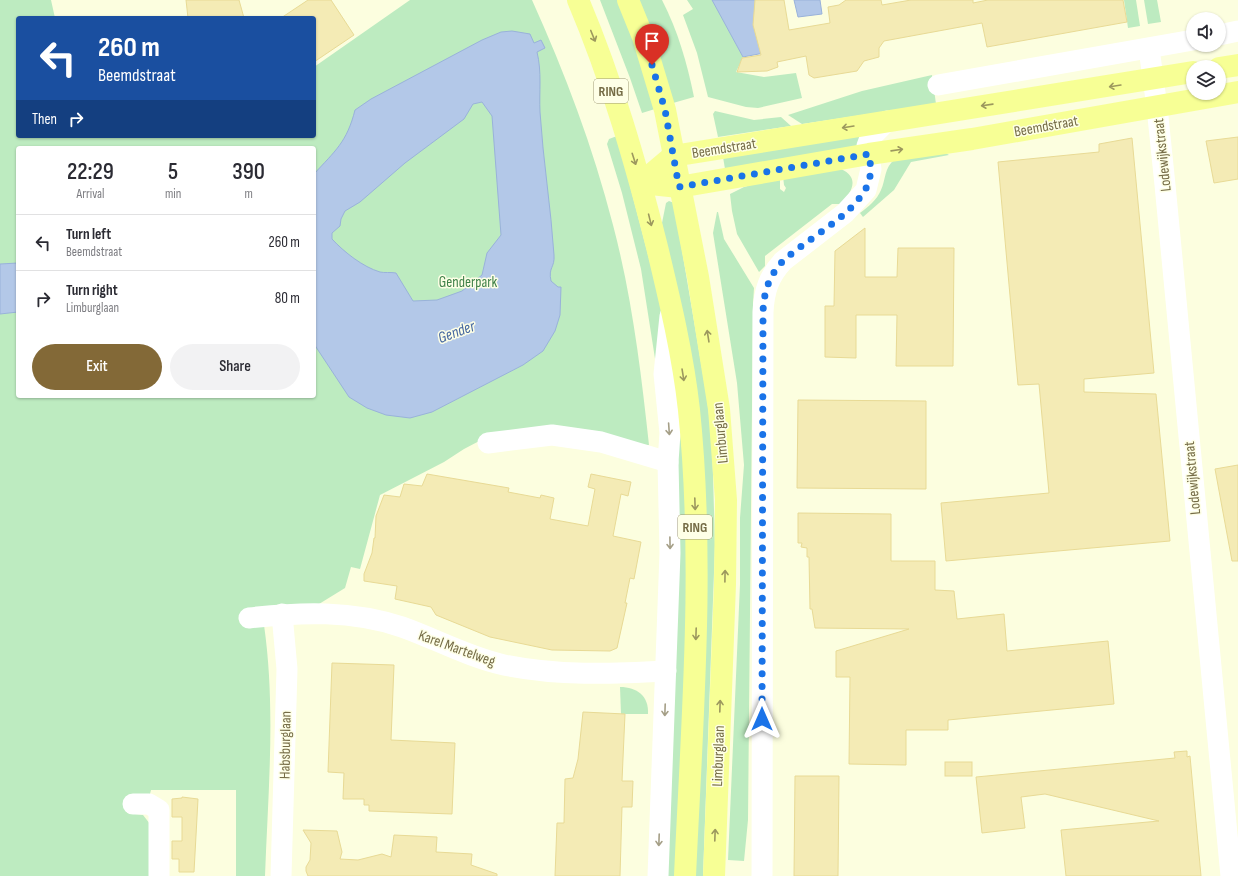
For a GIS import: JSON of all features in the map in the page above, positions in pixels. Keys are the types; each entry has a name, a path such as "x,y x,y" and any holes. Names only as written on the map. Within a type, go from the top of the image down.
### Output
{"main road":[{"name":"Limburglaan","path":"578,0 595,40 641,182 671,306 688,409 694,499 697,584 685,876"},
{"name":"Limburglaan","path":"628,0 643,37 657,79 698,277 719,409 726,500 725,584 714,876"},
{"path":"1226,67 1238,65"},
{"name":"Beemdstraat","path":"641,182 673,156 1186,73"},
{"name":"Beemdstraat","path":"641,182 679,187 869,154 972,139 1238,92"}],"street":[{"path":"1226,34 1238,32"},
{"path":"938,85 1186,41"},
{"path":"1149,49 1154,79"},
{"name":"Lodewijkstraat","path":"1154,79 1231,876"},
{"path":"762,876 763,312 765,293 775,270 783,261 845,213 866,190 871,169 867,146 870,138 887,121"},
{"name":"Limburglaan","path":"658,876 670,553 668,462 670,433 664,374 671,306"},
{"path":"488,443 552,435 601,442 668,462"},
{"name":"Karel Martelweg","path":"249,618 310,612 344,615 373,620 401,627 474,657 529,670 581,674 666,671"},
{"name":"Habsburglaan","path":"281,876 287,669 282,614"},
{"path":"133,804 148,804 159,810 159,876"}],"green space":[{"name":"Genderpark","path":"0,0 51,0 55,16 16,16 16,138 316,138 316,66 410,0 532,0 567,83 597,167 613,225 631,307 649,445 485,438 444,462 380,495 360,569 351,567 345,588 319,604 264,625 270,688 270,750 265,876 236,876 236,790 151,790 150,794 127,800 127,813 143,815 150,824 151,876 0,876"},
{"path":"600,0 618,0 627,20 655,109 642,113"},
{"path":"636,0 662,0 673,23 681,47 694,97 673,103"},
{"path":"687,0 727,0 715,4 743,57 736,72 764,77 796,73 802,98 758,108 746,107 708,97 697,53 683,15 693,9"},
{"path":"1124,0 1136,0 1140,26 1128,28"},
{"path":"1144,0 1157,0 1161,22 1148,24"},
{"path":"932,75 936,104 802,124 788,115 862,91"},
{"path":"715,111 754,120 781,117 791,126 718,137 713,114"},
{"path":"863,135 859,149 725,169 723,157"},
{"path":"617,136 662,308 656,365 641,269 622,193 607,144 609,139"},
{"path":"942,151 949,155 911,162 894,190 863,217 860,213 875,200 879,194 891,162 895,159"},
{"path":"841,169 851,177 852,181 851,190 845,200 841,204 832,204 765,256 765,266 759,272 737,234 730,194 744,187 780,176 780,189 784,192 786,188 784,185 783,176"},
{"path":"669,201 674,203 707,398 712,441 715,545 703,876 694,876 703,648 662,223 666,203"},
{"path":"717,212 724,239 754,288 748,820 744,861 728,860 740,584 740,518 744,465 737,383 713,233"},
{"path":"670,365 684,462 688,598 677,876 667,876"},
{"path":"620,687 632,689 641,694 646,702 648,714 621,714"}],"water":[{"path":"712,0 757,0 764,53 743,57"},
{"path":"794,0 820,0 822,14 798,17"},
{"name":"Gender","path":"512,31 530,34 534,43 541,40 545,48 537,52 540,74 540,112 554,255 554,263 550,276 551,281 558,287 561,287 560,315 555,331 543,351 523,365 432,412 410,418 386,415 367,408 349,397 316,347 316,172 334,152 344,138 352,121 355,110 371,99 482,40 501,32","holes":["482,102 492,116 501,235 487,253 482,275 462,291 437,300 413,301 396,273 380,272 367,267 348,254 332,239 332,233 340,226 341,219 345,211 360,202 405,163 464,119 473,104"]},
{"path":"16,263 16,312 0,314 0,264"}],"building":[{"path":"186,0 239,0 243,16 188,16"},
{"path":"308,0 331,0 354,35 316,61 316,16 284,16"},
{"path":"755,0 784,0 789,30 830,23 828,7 839,5 846,0 881,0 882,5 911,0 973,0 973,3 988,0 1123,0 1127,22 987,47 982,23 884,41 879,48 879,57 864,61 857,71 814,78 809,75 806,56 777,62 778,67 767,71 737,72 742,58 761,55 753,25"},
{"path":"1238,137 1238,179 1214,183 1206,141"},
{"path":"1132,138 1154,373 1084,379 1084,392 1156,394 1170,541 946,561 941,503 1049,493 1039,384 1018,385 998,162 1099,152 1099,144"},
{"path":"865,228 865,277 897,277 898,248 954,248 953,366 896,366 897,315 856,315 856,358 825,357 825,306 834,306 835,251"},
{"path":"798,400 926,401 926,489 797,488"},
{"path":"1238,465 1238,561 1232,561 1215,469"},
{"path":"427,474 509,488 508,492 540,498 541,495 554,498 550,519 588,526 595,489 588,487 591,474 631,482 628,496 621,494 613,536 641,542 634,579 630,578 625,603 627,603 617,648 610,651 552,650 490,637 436,615 431,607 395,599 397,586 364,581 364,574 372,553 375,538 376,516 384,495 400,497 404,484 422,486"},
{"path":"798,513 891,514 891,561 935,561 935,590 954,591 957,619 1004,614 1007,651 1108,641 1114,704 948,720 948,730 906,730 906,765 849,764 850,677 836,677 836,651 909,629 815,628 812,609 810,609 809,557 807,557 807,548 801,547 802,543 798,543"},
{"path":"332,663 394,665 391,740 455,743 452,814 369,811 369,805 364,805 364,799 343,799 344,773 328,772"},
{"path":"583,712 625,714 622,781 633,781 632,807 622,807 620,876 555,876 557,823 564,823 565,779 573,778 578,759"},
{"path":"1187,751 1187,757 1190,756 1201,876 1066,876 1061,830 1159,821 1045,794 1021,797 1025,828 982,833 976,777 1175,758 1174,752"},
{"path":"945,762 972,762 972,776 945,776"},
{"path":"795,776 839,776 838,876 794,876"},
{"path":"182,797 198,799 194,872 179,872 179,859 172,859 172,841 182,841 182,817 172,817 172,799"},
{"path":"303,830 337,831 342,852 340,859 358,860 382,854 391,857 394,835 437,837 436,852 472,854 471,865 497,874 497,876 308,876 306,867 310,860 311,843"}],"route":[{"path":"652,65 665,110 679,187 869,154 871,169 866,190 845,213 783,261 775,270 765,293 763,312 762,719"}]}
